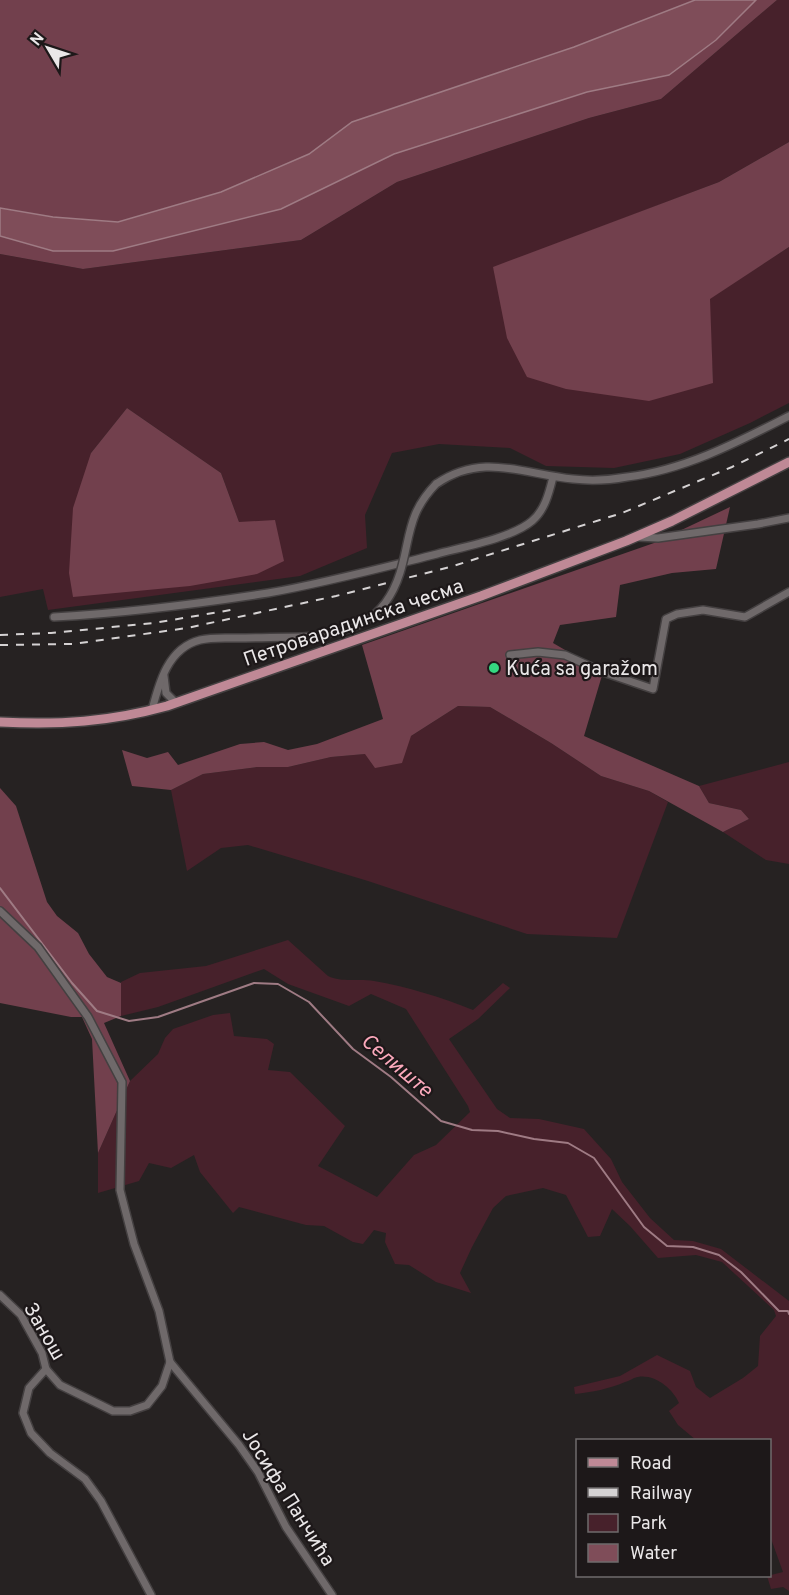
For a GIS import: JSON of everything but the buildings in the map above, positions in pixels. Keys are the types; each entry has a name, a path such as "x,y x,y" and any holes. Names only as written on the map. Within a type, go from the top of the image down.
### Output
{"main road":[{"name":"Петроварадинска чесма","path":"0,722 76,723 124,718 176,703 481,596 638,537 789,462"}],"street":[{"path":"152,710 163,674 178,652 199,640 303,637 345,631 361,625 374,616 393,589 400,572 414,514 436,484 457,472 475,467 492,466 583,480 628,477 659,471 717,451 789,416"},
{"path":"54,617 122,612 268,593 384,568 470,546 510,533 531,522 543,508 553,477"},
{"path":"638,537 658,538 789,518"},
{"path":"510,655 538,652 565,655 603,672 653,688 666,619 677,614 703,610 745,617 789,592"},
{"path":"163,674 166,693 176,703"},
{"path":"0,911 38,948 88,1017 122,1082 120,1190 134,1244 159,1311 170,1362"},
{"name":"Занош","path":"0,1295 21,1315 42,1353 46,1369 60,1385 113,1410 122,1412 147,1405 162,1386 170,1362"},
{"name":"Јосифа Панчића","path":"170,1362 258,1472 286,1527 332,1595"},
{"path":"46,1369 29,1388 23,1413 31,1433 50,1453 85,1479 101,1501 151,1595"}],"green space":[{"path":"777,0 789,0 789,142 719,182 493,268 713,383 709,299 789,247 789,403 680,454 614,468 546,466 510,448 439,444 392,453 365,515 367,548 300,576 48,610 43,589 0,597 0,254 83,269 301,240 397,182 589,118 661,99","holes":["127,408 221,473 239,522 91,453"]},
{"path":"458,706 490,707 601,776 649,791 668,802 617,938 527,934 368,881 248,845 221,848 187,871 171,790 203,774 257,767 288,767 331,757 364,754 411,736"},
{"path":"789,762 789,864 766,860 723,832 749,819 741,810 709,803 699,786"},
{"path":"288,940 333,978 368,980 399,986 473,1010 503,983 510,988 478,1019 449,1039 497,1109 510,1118 539,1119 584,1129 611,1159 622,1182 650,1218 674,1240 693,1241 721,1249 789,1301 789,1591 783,1587 771,1589 767,1577 783,1572 771,1539 771,1439 695,1439 678,1425 669,1411 679,1403 676,1398 663,1384 651,1378 636,1377 607,1388 575,1394 574,1387 620,1376 657,1355 690,1371 696,1387 710,1398 758,1366 760,1336 776,1316 774,1310 722,1262 696,1255 658,1258 612,1209 600,1236 588,1237 566,1195 543,1188 506,1196 493,1208 460,1273 471,1293 436,1282 409,1265 395,1264 385,1242 386,1233 374,1230 363,1244 353,1242 324,1226 306,1225 239,1207 233,1213 200,1172 194,1155 171,1168 149,1163 139,1181 98,1193 98,1153 130,1081 158,1054 165,1038 173,1029 213,1015 230,1013 234,1036 267,1039 274,1044 268,1070 290,1072 345,1126 318,1166 377,1197 414,1155 436,1145 470,1112 406,1009 371,994 349,1006 288,984 264,969 158,1007 121,1016 121,982 140,973 206,966"}],"shaded area":[{"path":"0,0 695,0 574,47 352,122 309,154 221,192 118,222 53,217 0,208"},
{"path":"756,0 777,0 661,99 589,118 397,182 301,240 83,269 0,254 0,236 53,251 281,209 394,154 587,92 669,75 716,40"},
{"path":"789,142 789,247 710,299 713,383 649,401 566,389 527,377 507,338 493,267 719,182"},
{"path":"127,408 221,473 239,522 275,520 284,561 257,574 190,586 73,597 69,573 73,508 91,453"},
{"path":"730,507 716,569 672,573 620,585 616,617 560,625 553,643 603,672 584,736 699,786 709,803 741,810 749,819 723,832 649,791 601,776 490,707 458,706 411,736 402,763 375,768 365,754 331,757 288,767 257,767 203,774 171,790 132,786 122,750 147,758 168,752 178,765 240,744 264,742 288,750 317,744 383,719 362,645 654,543"},
{"path":"0,788 16,806 47,902 57,916 78,933 89,954 107,977 121,983 121,1016 104,1023 130,1081 98,1153 92,1039 82,1017 71,1017 0,1003"}],"water":[{"path":"695,0 756,0 716,40 669,75 587,92 394,154 281,209 113,251 53,251 0,236 0,208 53,217 118,222 221,192 309,154 352,122 574,47"}],"waterway":[{"name":"Селиште","path":"0,888 72,983 97,1011 129,1021 158,1017 254,983 278,984 309,1002 353,1049 391,1077 441,1121 472,1130 498,1131 534,1139 568,1143 594,1158 644,1227 667,1246 693,1247 719,1255 741,1272 779,1311 788,1311 789,1314"}],"railway":[{"path":"0,645 73,644 187,628 336,596 450,567 622,513 732,467 789,439"},
{"path":"0,635 51,633 154,623 231,610"}],"place":[{"name":"Kuća sa garažom","path":"494,668"}]}
